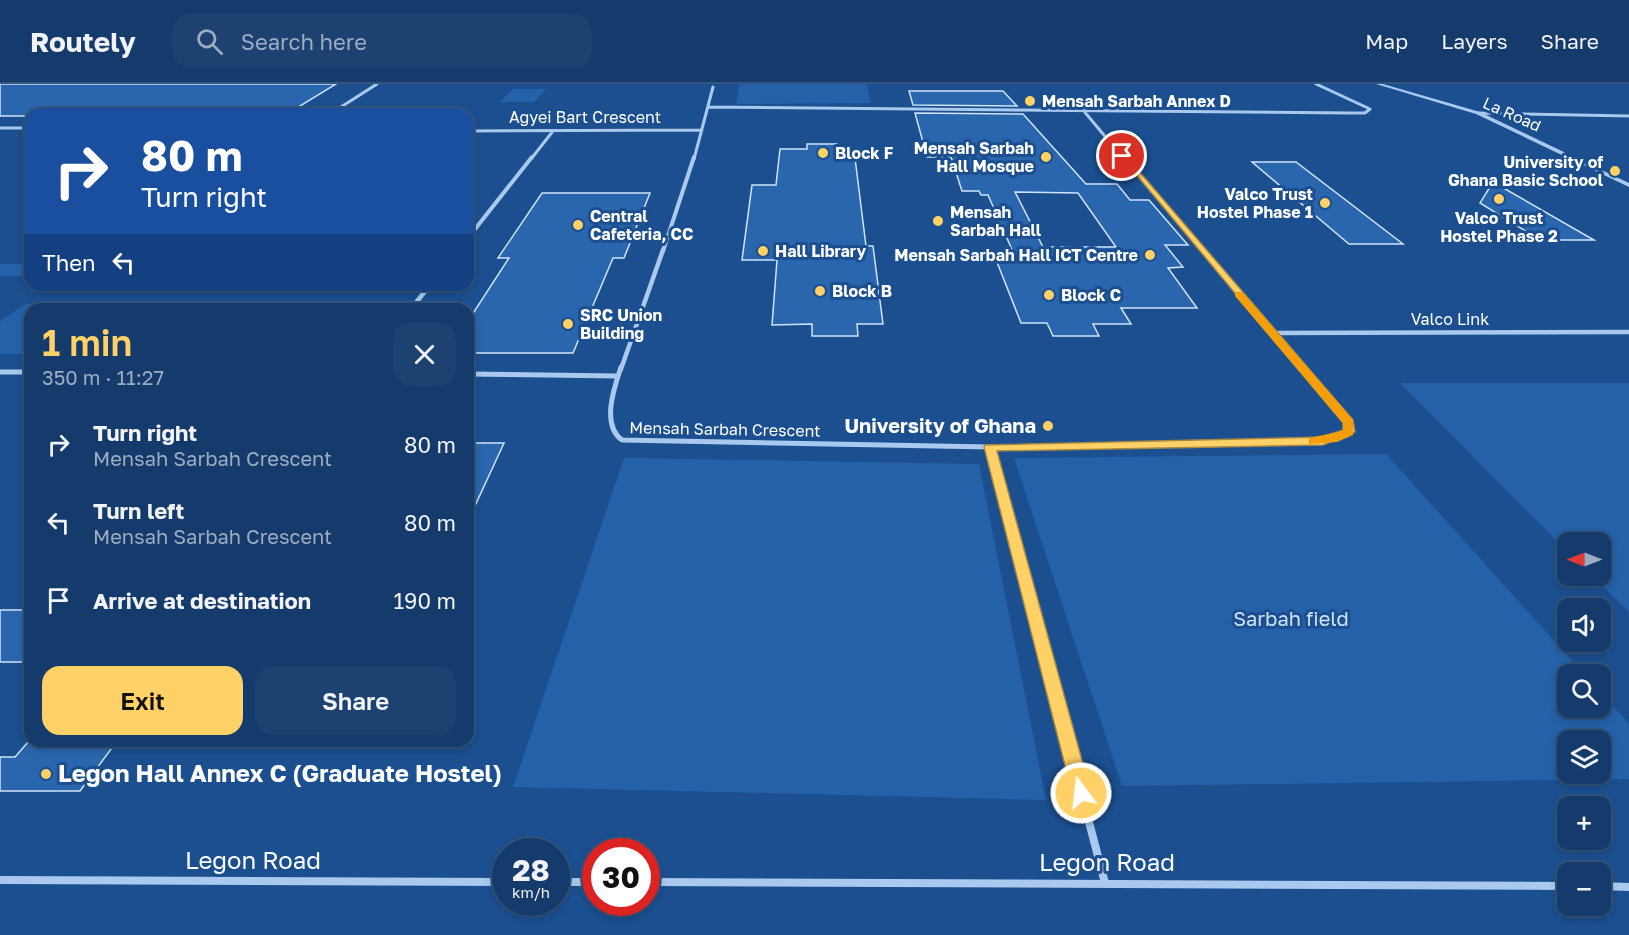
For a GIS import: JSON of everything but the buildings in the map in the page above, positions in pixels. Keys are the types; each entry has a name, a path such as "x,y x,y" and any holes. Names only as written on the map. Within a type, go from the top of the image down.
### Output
{"street":[{"path":"339,108 377,84"},
{"path":"708,107 1350,113 1365,113 1370,109 1316,84"},
{"name":"La Road","path":"1378,84 1478,113 1629,185"},
{"path":"474,374 618,376 658,272 713,87"},
{"name":"Mensah Sarbah Crescent","path":"618,376 609,423 615,435 622,440 635,441 990,447 1323,441 1348,432 1349,423 1096,125 1079,109"},
{"path":"1478,113 1629,116"},
{"path":"0,128 24,128"},
{"path":"474,230 553,130"},
{"name":"Agyei Bart Crescent","path":"474,131 702,130"},
{"path":"416,303 425,291"},
{"name":"Valco Link","path":"1271,333 1629,332"},
{"path":"0,372 24,372"},
{"path":"990,447 1105,883"},
{"name":"Legon Road","path":"0,880 492,882"},
{"name":"Legon Road","path":"660,882 1557,886"},
{"path":"1611,886 1629,887"}],"green space":[{"path":"740,84 867,84 871,103 736,104"},
{"path":"513,89 546,89 534,102 499,102"},
{"path":"0,264 24,264 24,276 0,276"},
{"path":"24,305 24,354 0,354 0,321"},
{"path":"1400,383 1629,383 1629,612 1603,586 1611,586 1611,532 1557,532 1557,541"},
{"name":"Sarbah field","path":"1386,454 1557,644 1557,652 1564,652 1575,664 1557,664 1557,718 1611,718 1611,703 1629,724 1629,779 1611,779 1611,730 1557,730 1557,780 1122,786 1014,458"},
{"path":"624,458 979,464 1046,800 513,787"}],"slow traffic":[{"path":"1239,294 1349,423 1348,432 1337,438 1314,441"}],"place":[{"name":"Mensah Sarbah Annex D","path":"1030,101"},
{"name":"Block F","path":"823,153"},
{"name":"Mensah Sarbah Hall Mosque","path":"1046,157"},
{"name":"University of Ghana Basic School","path":"1615,171"},
{"name":"Valco Trust Hostel Phase 2","path":"1499,199"},
{"name":"Valco Trust Hostel Phase 1","path":"1325,203"},
{"name":"Mensah Sarbah Hall","path":"938,221"},
{"name":"Central Cafeteria, CC","path":"578,225"},
{"name":"Hall Library","path":"763,251"},
{"name":"Mensah Sarbah Hall ICT Centre","path":"1150,255"},
{"name":"Block B","path":"820,291"},
{"name":"Block C","path":"1049,295"},
{"name":"SRC Union Building","path":"568,324"},
{"name":"University of Ghana","path":"1048,426"},
{"name":"Legon Hall Annex C (Graduate Hostel)","path":"46,774"}],"route":[{"path":"1081,793 990,447 1323,441 1337,438 1348,432 1349,423 1122,156"}]}
